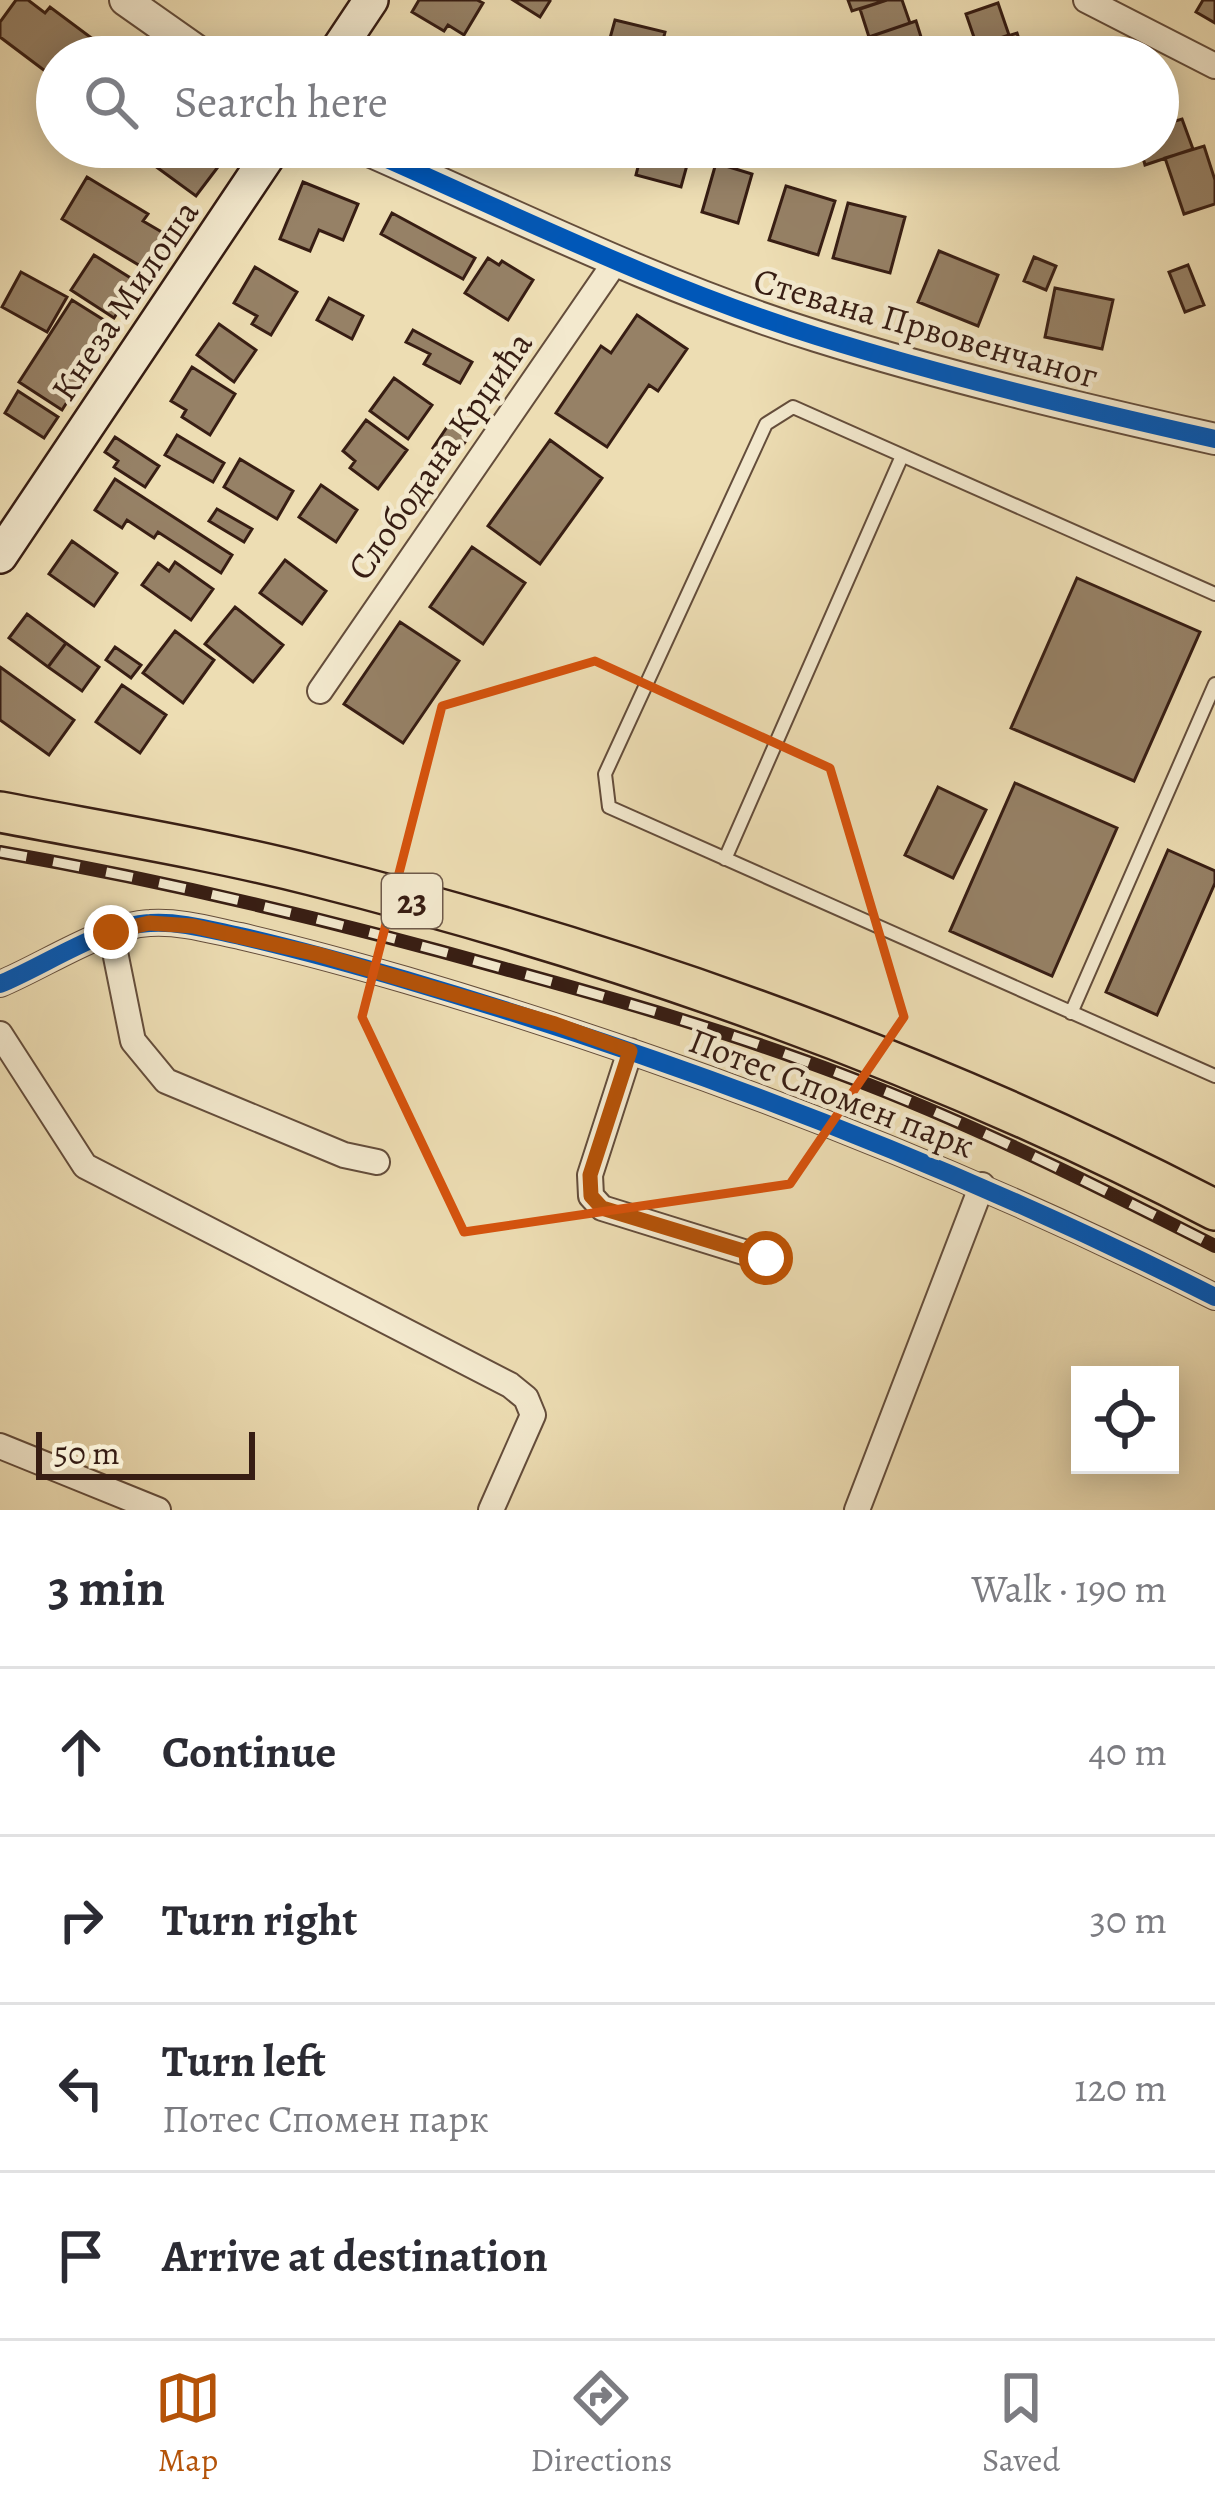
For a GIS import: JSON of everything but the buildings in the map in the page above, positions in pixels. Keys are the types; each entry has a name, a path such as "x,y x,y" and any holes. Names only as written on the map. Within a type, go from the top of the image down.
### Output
{"main road":[{"path":"347,36 371,0"},
{"name":"Кнеза Милоша","path":"0,556 260,168"},
{"name":"23","path":"0,812 309,874 651,972 900,1064 1215,1210"}],"street":[{"path":"125,0 176,36"},
{"path":"1086,0 1156,36"},
{"path":"1179,48 1215,66"},
{"name":"Стевана Првовенчаног","path":"407,168 616,261 814,336 1215,439"},
{"name":"Слободана Крџића","path":"320,691 616,261"},
{"name":"Потес Спомен парк","path":"0,984 111,932 149,923 193,926 296,949 555,1024 630,1051 982,1185 1215,1297"},
{"path":"111,932 133,1041 166,1082 344,1155 377,1162"},
{"path":"0,1034 85,1166 526,1398 533,1415 491,1510"},
{"path":"630,1051 590,1175 591,1196 602,1208 766,1258"},
{"name":"Потес Спомен парк","path":"857,1510 982,1185"},
{"path":"0,1446 158,1510"}],"lane":[{"path":"1215,594 793,407 766,424 605,775 609,807 1215,1076"},
{"path":"724,859 902,456"},
{"path":"1072,1012 1215,685"}],"highlighted area":[{"path":"595,661 830,768 904,1017 790,1184 464,1232 362,1017 442,706"}],"railway":[{"path":"0,852 317,919 718,1031 938,1113 1215,1246"}],"cycle path":[{"path":"407,168 586,248 758,317 965,379 1215,439"},
{"path":"0,984 94,938 150,923 195,927 303,951 510,1012 818,1120 1018,1204 1215,1297"}],"route":[{"path":"111,932 149,923 193,926 317,954 630,1051 590,1175 591,1196 602,1208 766,1258"}]}
